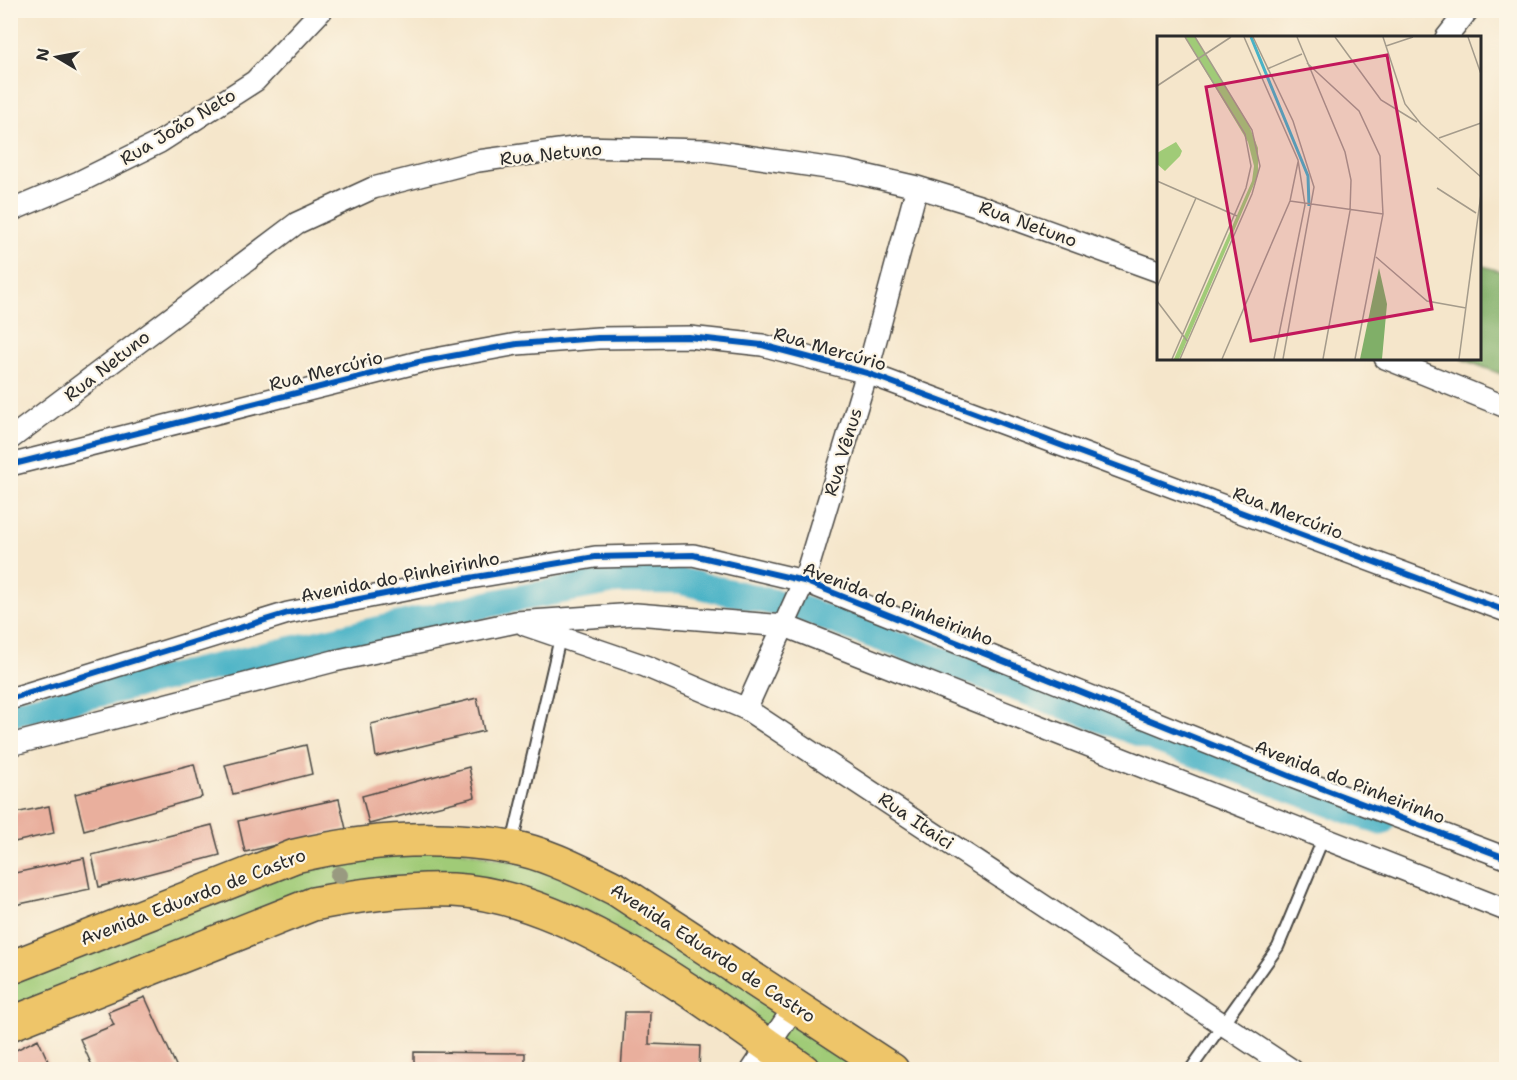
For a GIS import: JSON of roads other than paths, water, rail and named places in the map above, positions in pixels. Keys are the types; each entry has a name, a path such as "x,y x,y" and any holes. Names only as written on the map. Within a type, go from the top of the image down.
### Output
{"main road":[{"name":"Avenida Eduardo de Castro","path":"10,968 251,872 305,854 345,844 405,839 452,840 511,847 567,866 616,889 892,1070"},
{"path":"10,1024 313,904 365,894 454,890 502,898 586,929 625,949 760,1058 803,1070"}],"street":[{"path":"1448,36 1468,10"},
{"name":"Rua João Neto","path":"10,211 79,182 160,142 255,81 320,13"},
{"name":"Rua Netuno","path":"10,439 297,223 373,188 478,161 581,147 706,150 847,171 917,187 979,206 1157,269"},
{"name":"Rua Vênus","path":"746,709 795,603 867,374 917,187"},
{"name":"Rua Mercúrio","path":"10,465 419,362 517,344 598,338 689,337 762,345 867,374 1506,611"},
{"path":"1390,360 1506,407"},
{"name":"Avenida do Pinheirinho","path":"10,699 288,613 446,582 595,557 693,555 795,603 1323,839 1506,910"},
{"name":"Avenida do Pinheirinho","path":"10,745 334,661 516,622 795,603 1292,777 1506,858"},
{"name":"Rua Itaici","path":"516,622 645,666 746,709 1292,1070"},
{"path":"760,1058 795,1006"}],"lane":[{"path":"511,847 516,836 560,638"},
{"path":"1190,1070 1278,947 1323,839"}],"waterway":[{"path":"10,714 499,602 618,580 680,581 799,608 1381,822"}]}
